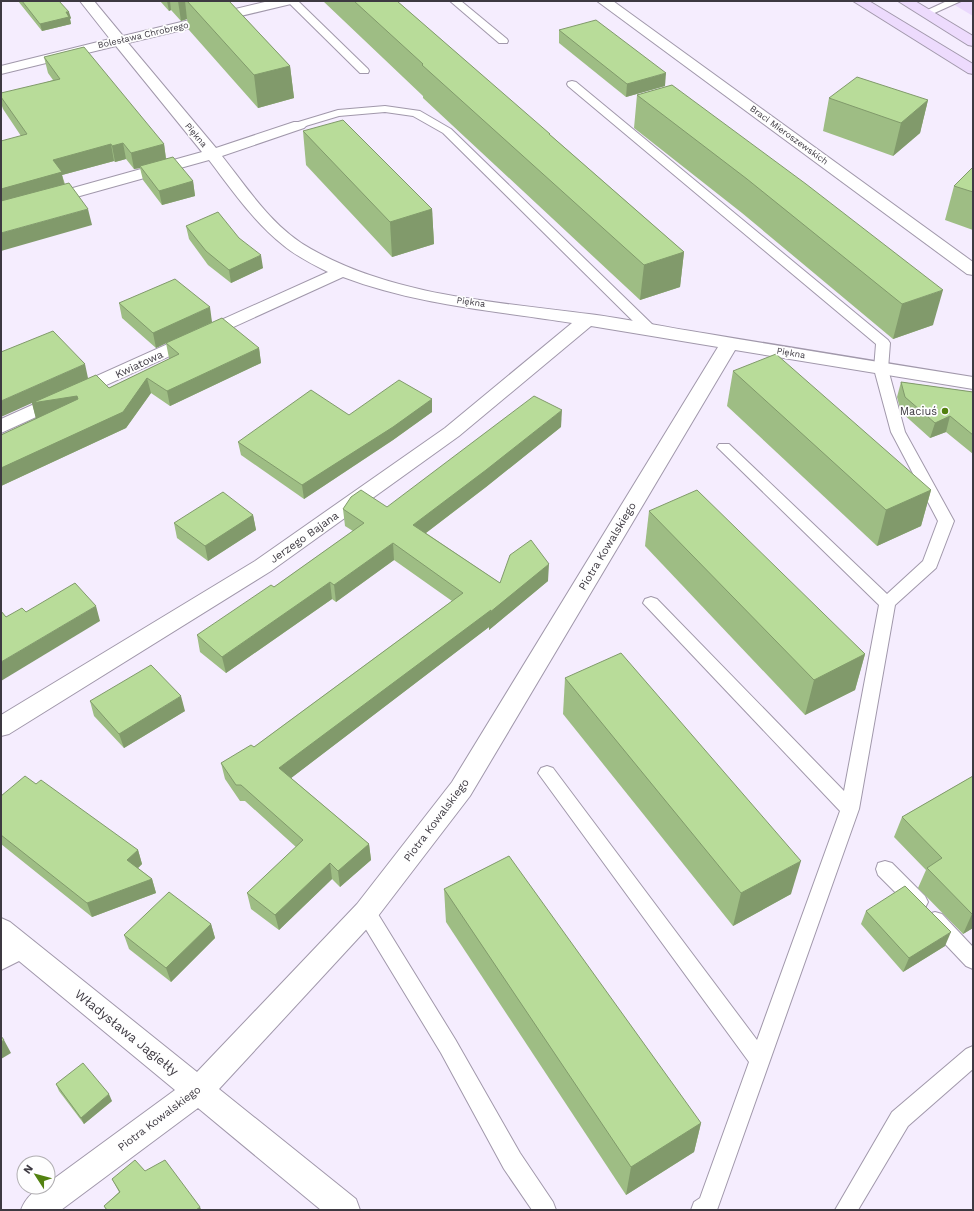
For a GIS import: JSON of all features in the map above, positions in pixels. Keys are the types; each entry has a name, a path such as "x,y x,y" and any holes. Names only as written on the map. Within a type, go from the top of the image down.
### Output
{"main road":[{"path":"860,1 973,70"},
{"path":"905,1 973,42"}],"street":[{"name":"Piękna","path":"87,1 241,191 274,228 303,252 342,271 388,286 451,299 588,319 881,369 973,383"},
{"name":"Bolesława Chrobrego","path":"1,70 286,1"},
{"name":"Braci Mieroszewskich","path":"604,1 973,270"},
{"path":"1,213 212,154 298,125"},
{"name":"Kwiatowa","path":"1,427 342,271"},
{"name":"Jerzego Bajana","path":"1,727 263,566 452,432 588,319"},
{"name":"Piotra Kowalskiego","path":"36,1210 199,1090 366,912 461,789 730,343"},
{"name":"Władysława Jagiełły","path":"7,945 199,1090 345,1210"}],"lane":[{"path":"292,1 364,71"},
{"path":"455,1 503,41"},
{"path":"926,13 956,1"},
{"path":"572,84 748,229 883,343 881,369 898,432 946,521 930,564 887,603 850,809 708,1205 702,1210"},
{"path":"298,125 338,113 386,109 416,113 447,131 650,330"},
{"path":"724,447 887,603"},
{"path":"651,603 850,809"},
{"path":"547,773 760,1060"},
{"path":"885,869 973,960"},
{"path":"366,912 448,1046 512,1161 545,1210"},
{"path":"846,1210 900,1119 973,1056"}],"shaded area":[{"path":"948,1 973,1 973,16"}],"building":[{"path":"22,1 59,1 69,12 66,12 69,17 40,24"},
{"path":"187,1 229,1 290,66 254,75"},
{"path":"354,1 397,1 684,252 644,265 422,65 423,64"},
{"path":"596,20 666,73 627,84 559,30"},
{"path":"84,47 164,144 131,153 123,143 112,146 111,144 53,160 62,172 1,189 1,141 27,134 1,97 1,93 60,79 44,57"},
{"path":"857,77 928,100 901,123 829,98"},
{"path":"672,85 806,184 943,290 902,304 747,179 637,95"},
{"path":"343,120 432,209 390,222 303,131"},
{"path":"173,157 193,181 159,191 140,166"},
{"path":"973,167 973,192 954,186"},
{"path":"69,183 88,209 1,233 1,201"},
{"path":"218,212 239,238 261,255 229,270 206,251 186,226"},
{"path":"175,279 210,307 153,333 119,303"},
{"path":"222,318 259,348 167,391 147,378 123,412 1,468 1,435 78,399 77,396 32,403 96,375 109,388 179,354 166,343"},
{"path":"53,331 85,364 1,401 1,352"},
{"path":"776,354 931,490 886,510 733,371"},
{"path":"399,380 432,399 393,427 302,485 238,442 311,390 349,415"},
{"path":"901,382 973,392 973,435 950,416 935,423 905,397"},
{"path":"534,396 562,410 413,525 500,583 510,555 531,540 549,564 489,613 491,610 279,768 369,844 338,871 330,863 275,915 247,893 303,840 241,785 236,785 221,763 251,745 254,747 463,593 393,543 334,585 330,582 222,657 197,635 271,585 274,587 364,523 343,509 351,497 361,490 387,507"},
{"path":"697,490 865,654 814,680 649,511"},
{"path":"223,492 253,515 205,546 174,523"},
{"path":"75,583 96,606 1,662 1,611 6,617 22,608 26,612"},
{"path":"621,653 801,861 741,893 565,678"},
{"path":"151,665 181,696 119,734 90,701"},
{"path":"25,776 36,784 41,780 138,850 127,860 152,879 87,903 1,835 1,796"},
{"path":"973,776 972,914 927,868 942,858 902,817"},
{"path":"509,856 701,1123 631,1167 444,889"},
{"path":"905,886 951,932 909,958 866,911"},
{"path":"169,892 211,924 166,968 124,935"},
{"path":"83,1063 109,1094 81,1118 56,1084"},
{"path":"135,1160 145,1171 165,1160 200,1207 196,1210 107,1210 104,1206 120,1192 112,1179"}],"place":[{"name":"Maciuś","path":"945,411"}]}
